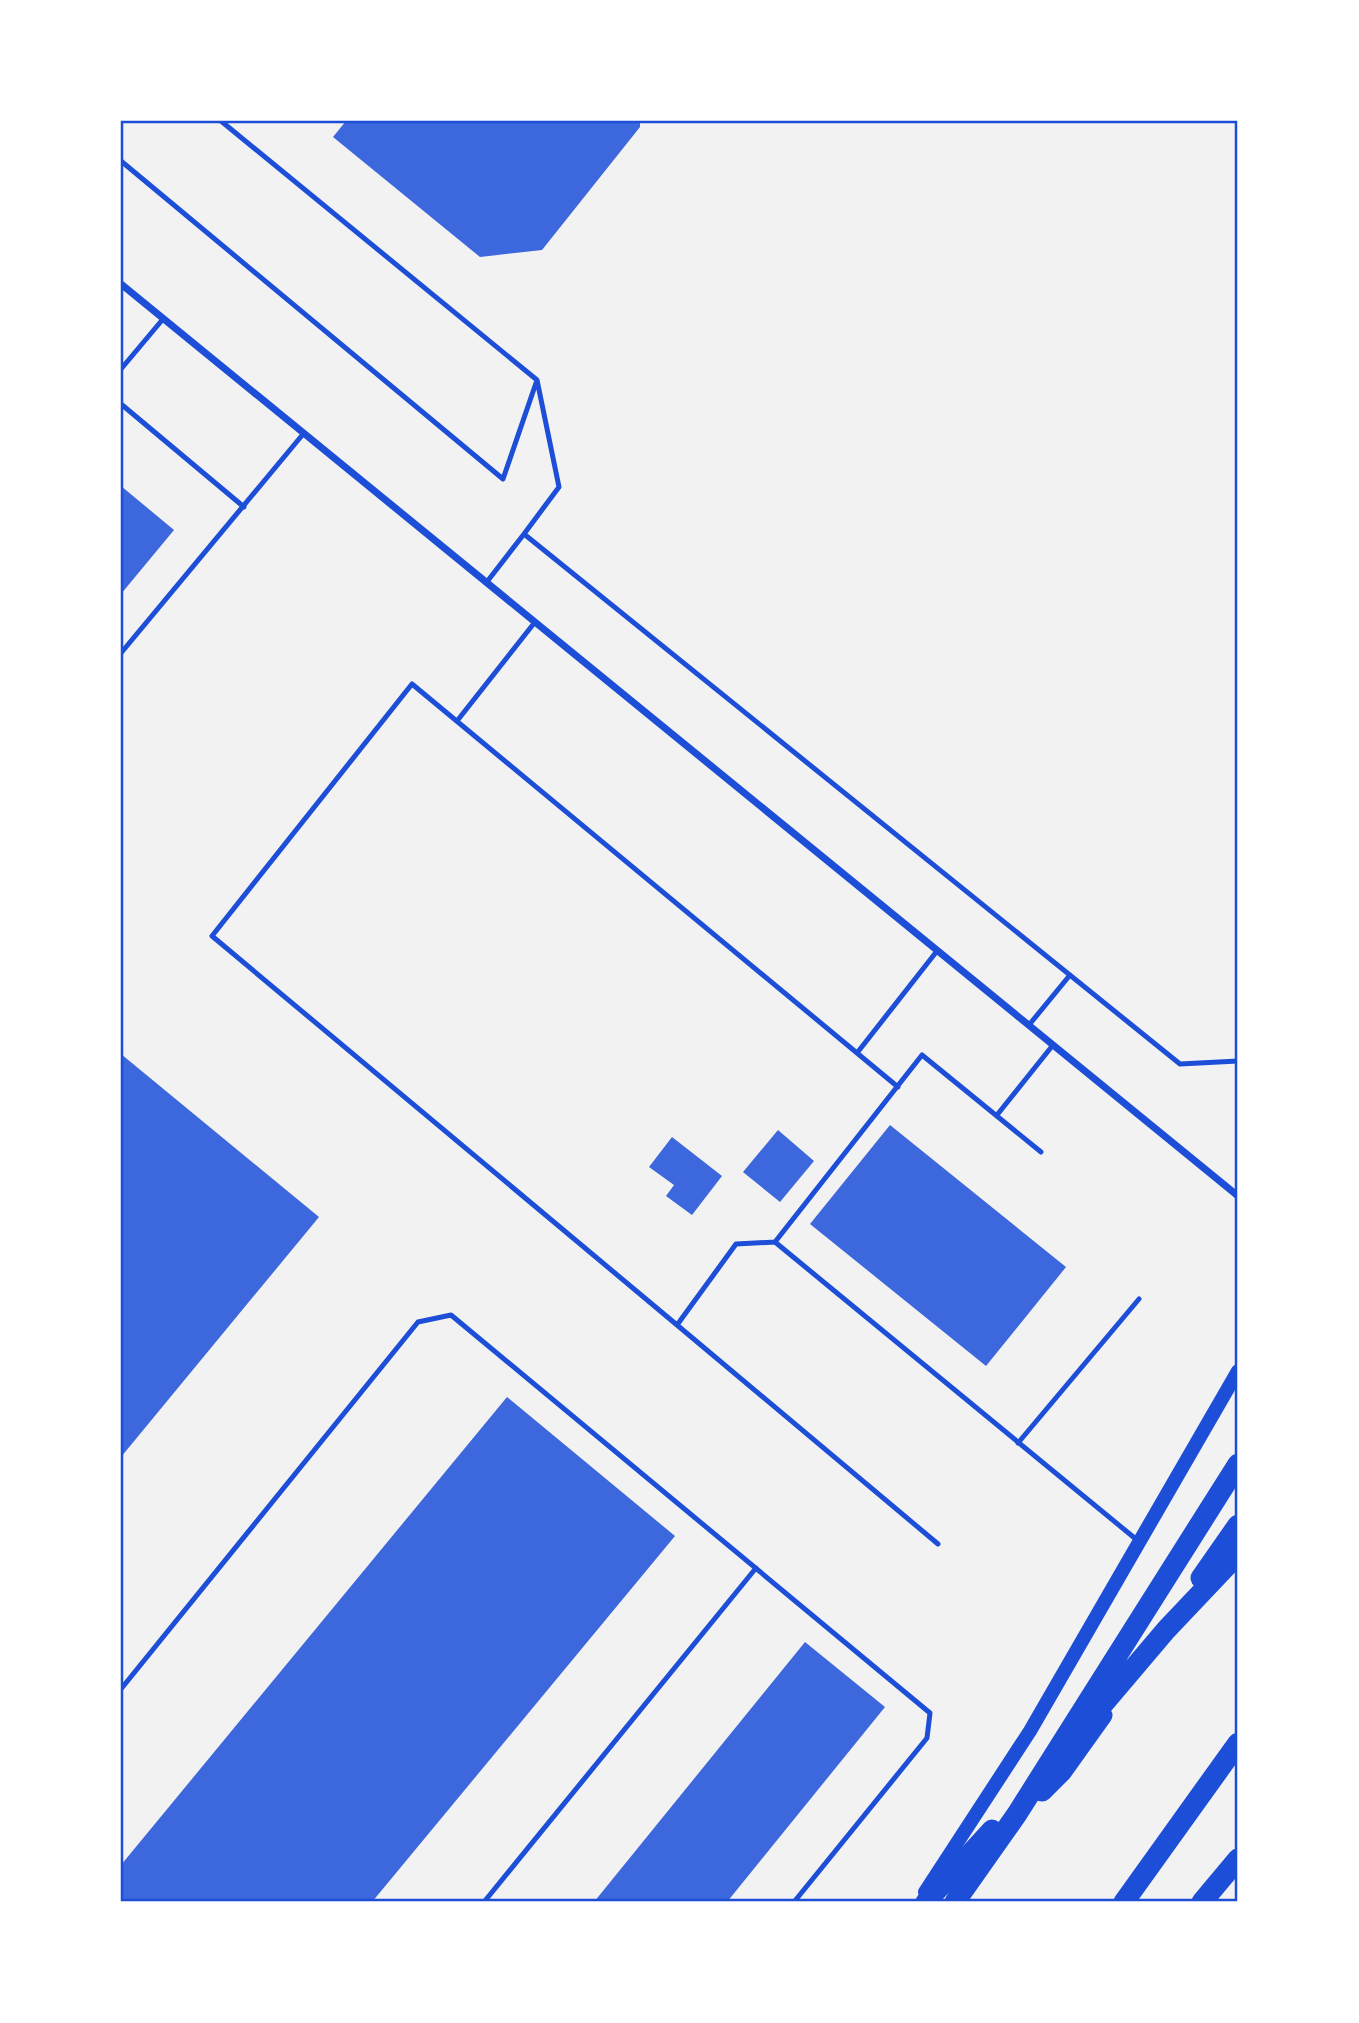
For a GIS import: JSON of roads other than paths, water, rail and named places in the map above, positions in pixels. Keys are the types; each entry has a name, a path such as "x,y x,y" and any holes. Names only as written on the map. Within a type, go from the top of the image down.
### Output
{"highway":[{"path":"955,1902 1017,1814 1238,1464"},
{"path":"1017,1814 1062,1771 1238,1525"},
{"path":"926,1902 1050,1766 1166,1630 1238,1554"},
{"path":"1124,1902 1238,1743"},
{"path":"1202,1902 1238,1859"}],"main road":[{"path":"918,1902 1030,1731 1238,1371"}],"street":[{"path":"121,284 1238,1196"}],"lane":[{"path":"221,121 537,380 559,486 486,583"},
{"path":"121,161 503,479 537,380"},
{"path":"121,369 163,319"},
{"path":"121,404 244,507"},
{"path":"121,653 304,433"},
{"path":"524,534 1180,1064 1238,1061"},
{"path":"457,721 535,622"},
{"path":"898,1087 412,684 212,936 938,1544"},
{"path":"857,1053 937,951"},
{"path":"1029,1025 1070,975"},
{"path":"997,1115 1053,1045"},
{"path":"775,1242 922,1055 1041,1152"},
{"path":"677,1325 736,1244 775,1242 1139,1542"},
{"path":"1018,1443 1139,1298"},
{"path":"121,1689 418,1322 451,1315 930,1713 927,1738 794,1902"},
{"path":"484,1902 756,1568"}]}
